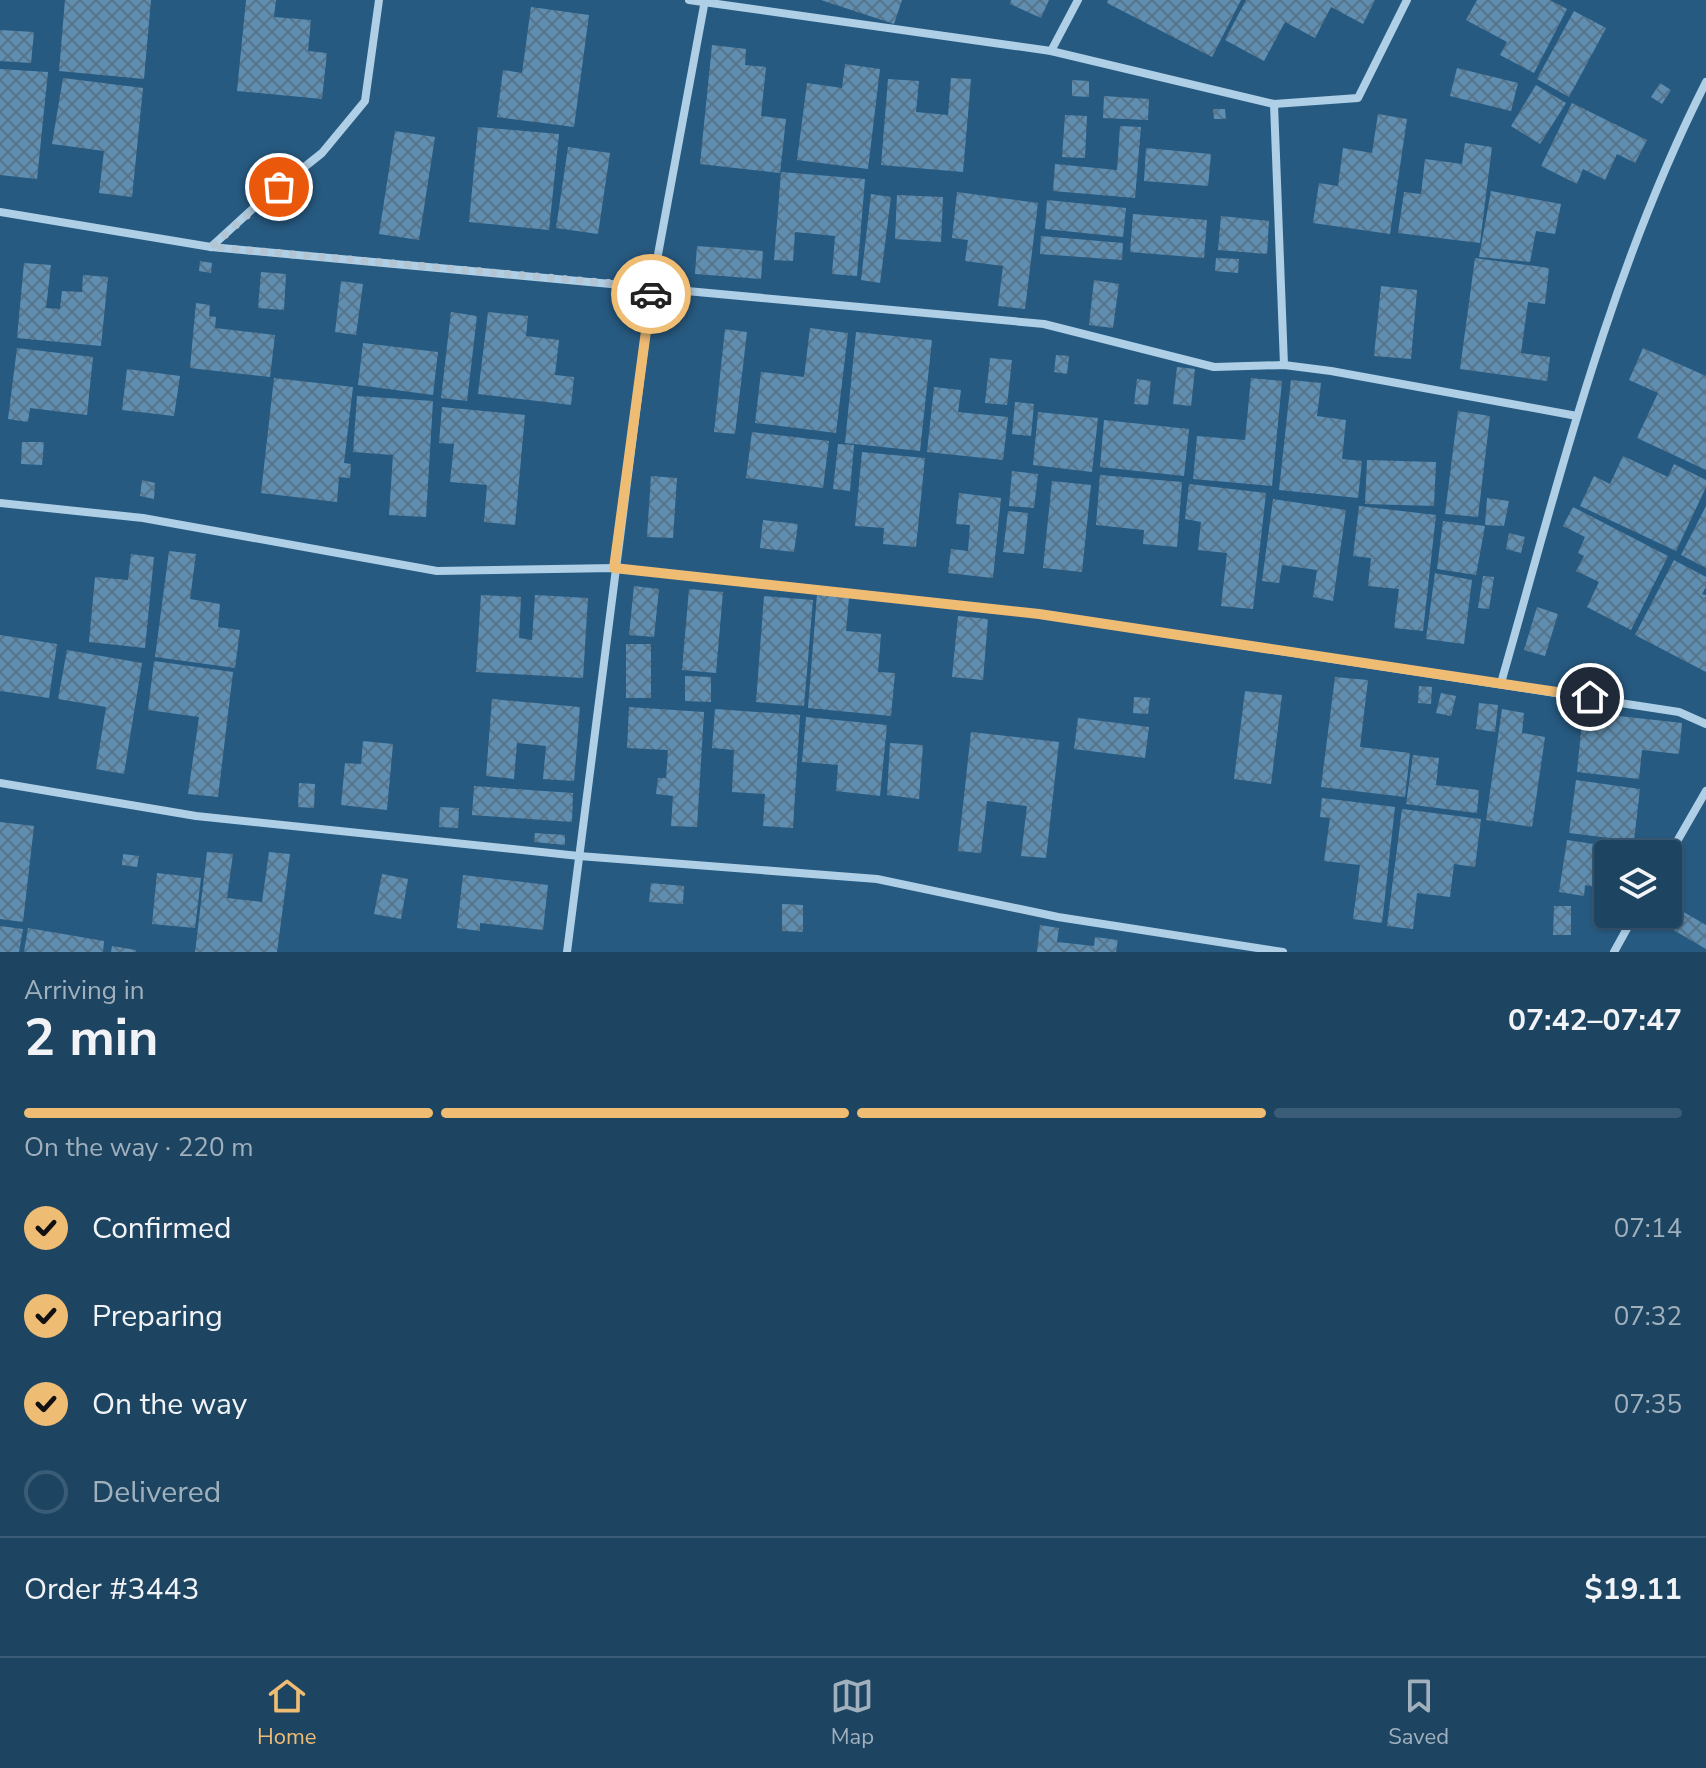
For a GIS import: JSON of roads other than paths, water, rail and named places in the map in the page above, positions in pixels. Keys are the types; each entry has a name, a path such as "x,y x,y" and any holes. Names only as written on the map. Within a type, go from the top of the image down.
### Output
{"street":[{"path":"211,247 258,204 322,153 365,101 379,0"},
{"path":"689,0 1051,51 1274,104 1358,98 1407,0"},
{"path":"1051,51 1078,0"},
{"path":"567,952 652,287 705,1"},
{"path":"1501,683 1577,416 1626,267 1678,137 1706,82"},
{"path":"1274,104 1284,365"},
{"path":"0,212 211,247 1044,324 1214,367 1284,365 1331,371 1577,416"},
{"path":"0,503 143,518 437,571 614,568 1039,614 1679,712 1706,724"},
{"path":"0,783 196,816 579,856 877,879 1058,917 1283,952"},
{"path":"1678,840 1706,791"},
{"path":"1614,952 1627,928"}]}
